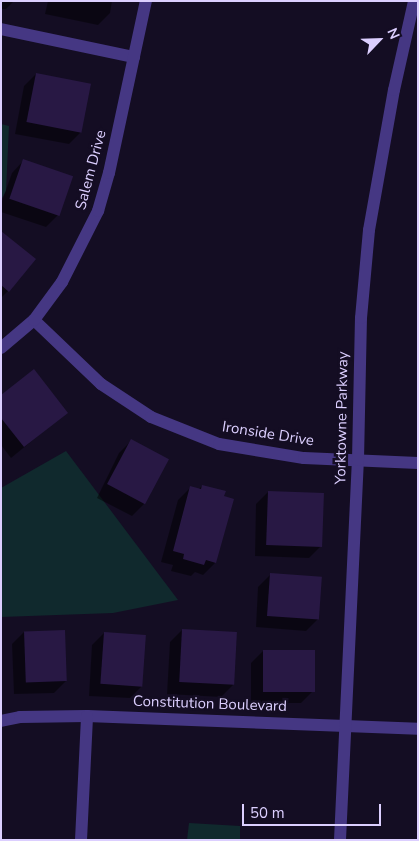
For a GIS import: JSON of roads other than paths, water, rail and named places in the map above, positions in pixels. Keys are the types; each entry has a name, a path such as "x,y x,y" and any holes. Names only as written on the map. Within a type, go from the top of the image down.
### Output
{"street":[{"name":"Salem Drive","path":"1,348 34,320 62,282 98,212 109,173 146,1"},
{"name":"Yorktowne Parkway","path":"340,840 358,460 361,318 369,230 394,90 414,1"},
{"path":"1,29 134,56"},
{"name":"Ironside Drive","path":"34,320 101,384 151,416 219,444 304,458 418,462"},
{"path":"81,840 87,716"},
{"name":"Constitution Boulevard","path":"1,721 20,717 87,716 418,730"}]}
